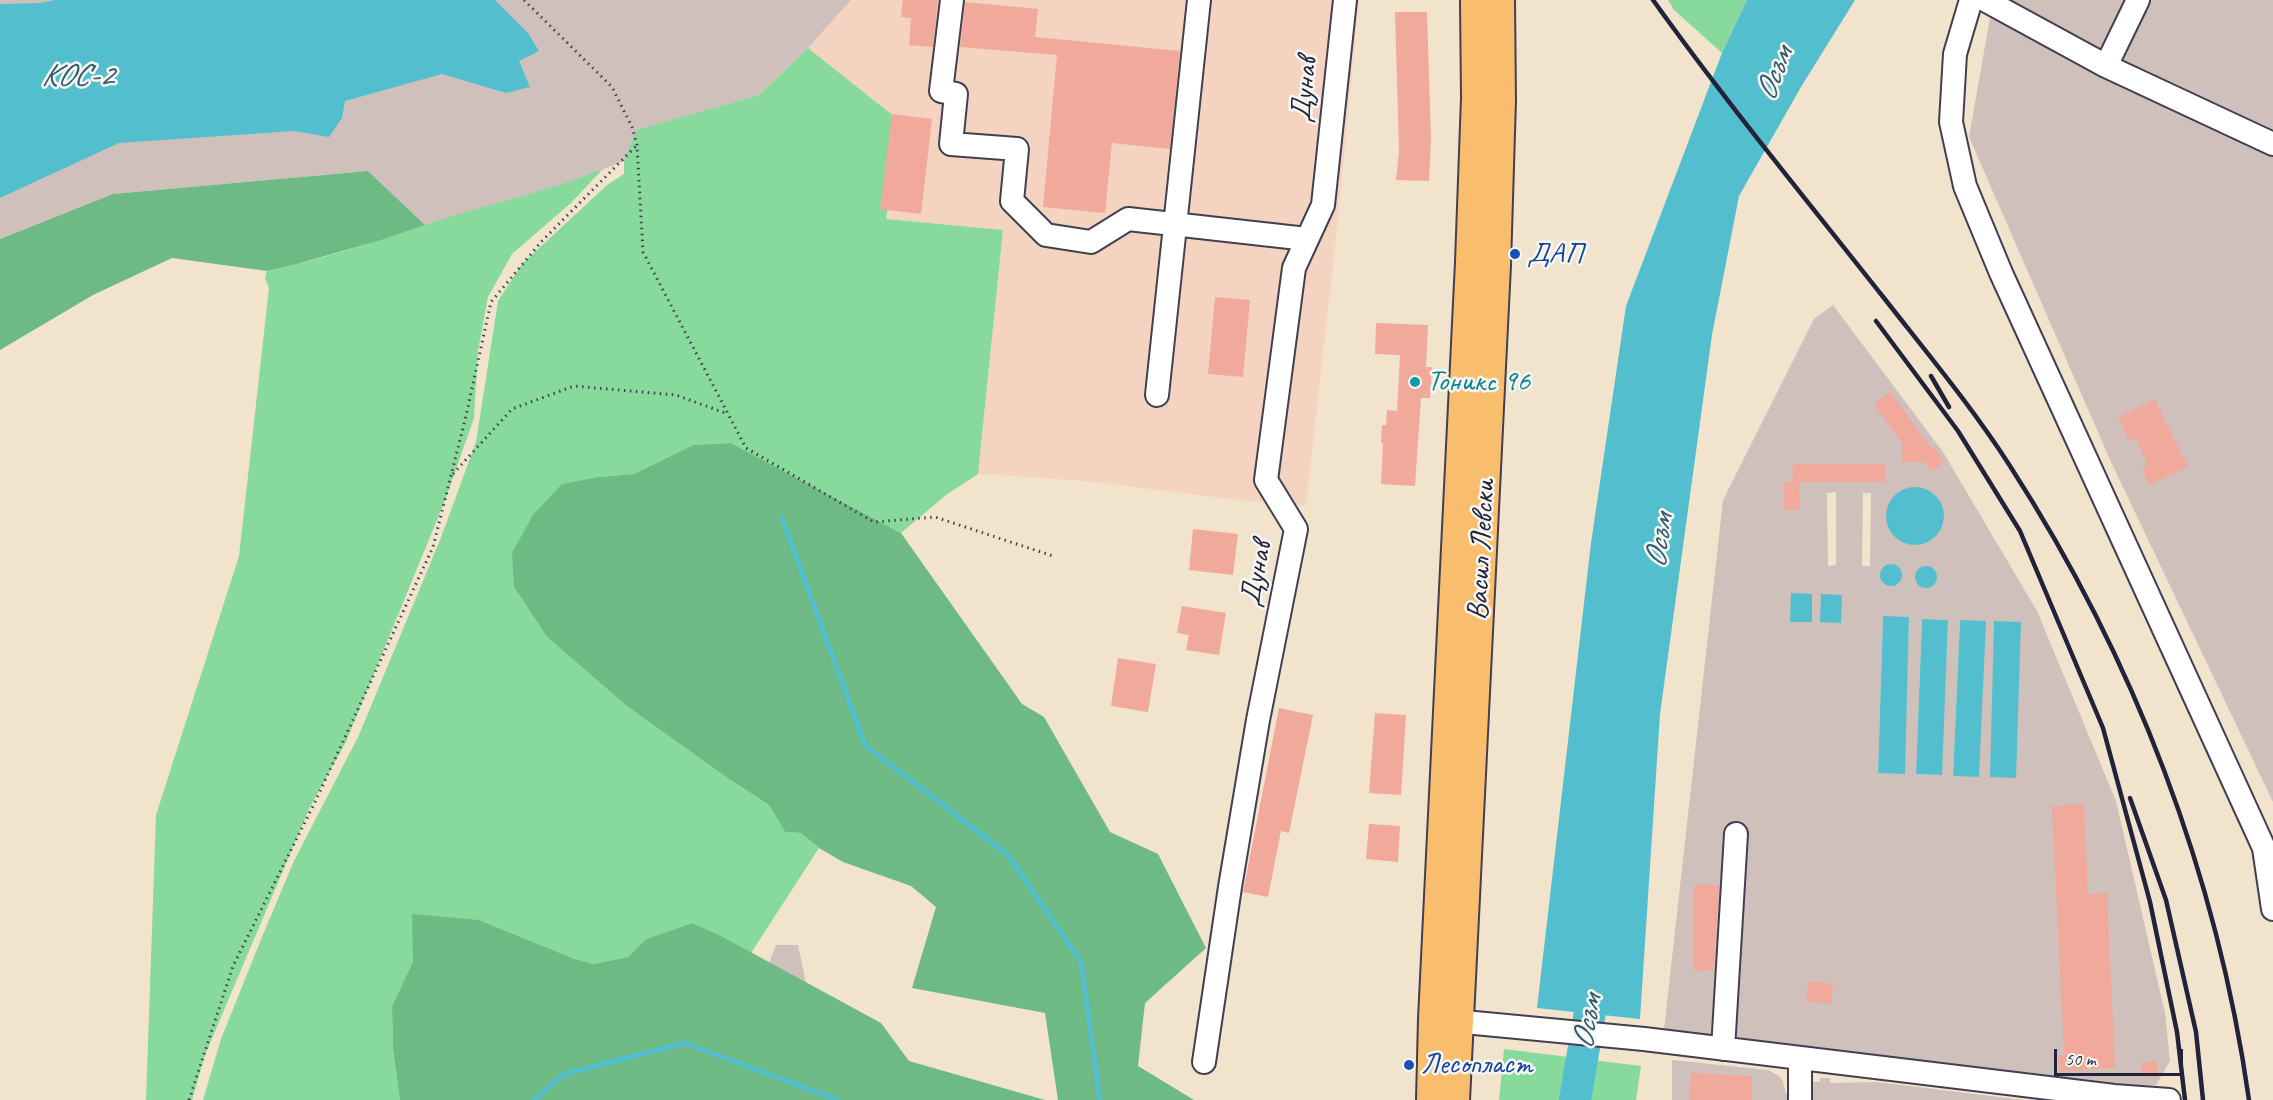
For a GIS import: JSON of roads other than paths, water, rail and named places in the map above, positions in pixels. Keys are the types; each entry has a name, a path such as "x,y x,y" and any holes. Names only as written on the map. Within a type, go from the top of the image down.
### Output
{"main road":[{"name":"Васил Левски","path":"1455,1100 1445,1020 1476,98 1475,0"},
{"name":"Васил Левски","path":"1431,1100 1445,1020 1496,265 1501,100 1500,0"}],"street":[{"path":"952,0 941,91 956,94 951,144 1017,149 1012,201 1046,235 1091,242 1128,219 1307,238"},
{"path":"1157,395 1177,224 1199,0"},
{"name":"Дунав","path":"1204,1062 1258,720 1296,529 1266,480 1294,268 1323,204 1345,0"},
{"path":"1971,0 1955,54 1951,123 1965,186 2001,273 2264,848 2273,909"},
{"path":"1985,0 2106,66 2273,144"},
{"path":"2106,66 2138,0"},
{"path":"2264,848 2273,824"},
{"path":"1723,1049 1736,834"},
{"path":"1445,1020 1644,1039 2114,1096 2169,1100"},
{"path":"1800,1059 1800,1100"}],"water":[{"name":"КОС-2","path":"55,0 495,0 528,33 539,51 519,61 530,87 506,93 442,74 345,101 342,118 329,137 294,131 119,143 0,198 0,4 40,3"},
{"path":"1747,0 1855,0 1801,87 1739,196 1712,335 1660,714 1640,1019 1537,1008 1591,543 1626,306 1722,53"},
{"path":"1915,487 1926,489 1939,500 1944,516 1942,527 1931,540 1915,545 1904,543 1891,532 1886,516 1888,505 1899,492"},
{"path":"1891,564 1899,567 1902,575 1899,583 1891,586 1883,583 1880,575 1883,567"},
{"path":"1926,566 1934,569 1937,577 1934,585 1926,588 1918,585 1915,577 1918,569"},
{"path":"1791,593 1812,594 1812,622 1790,622"},
{"path":"1821,594 1842,595 1841,623 1820,622"},
{"path":"1883,616 1909,617 1905,774 1878,773"},
{"path":"1922,619 1948,620 1942,775 1916,774"},
{"path":"1960,620 1986,621 1979,777 1953,776"},
{"path":"1994,621 2021,622 2016,778 1990,777"}],"waterway":[{"path":"782,518 865,745 1008,855 1081,962 1100,1100"},
{"name":"Осъм","path":"1575,1100 1597,971"},
{"path":"534,1100 564,1074 685,1043 838,1100"}],"railway":[{"path":"1653,0 1738,113 1965,401 2010,466 2055,539 2132,691 2164,770 2192,851 2216,933 2235,1016 2249,1100"},
{"path":"1876,321 1958,431 2020,531 2103,728 2150,902 2177,1032 2185,1100"},
{"path":"1931,376 1949,407"},
{"path":"2130,798 2166,900 2196,1032 2203,1100"}],"place":[{"name":"ДАП","path":"1515,254"},
{"name":"Тоникс 96","path":"1415,382"},
{"name":"Лесопласт","path":"1409,1065"}]}
